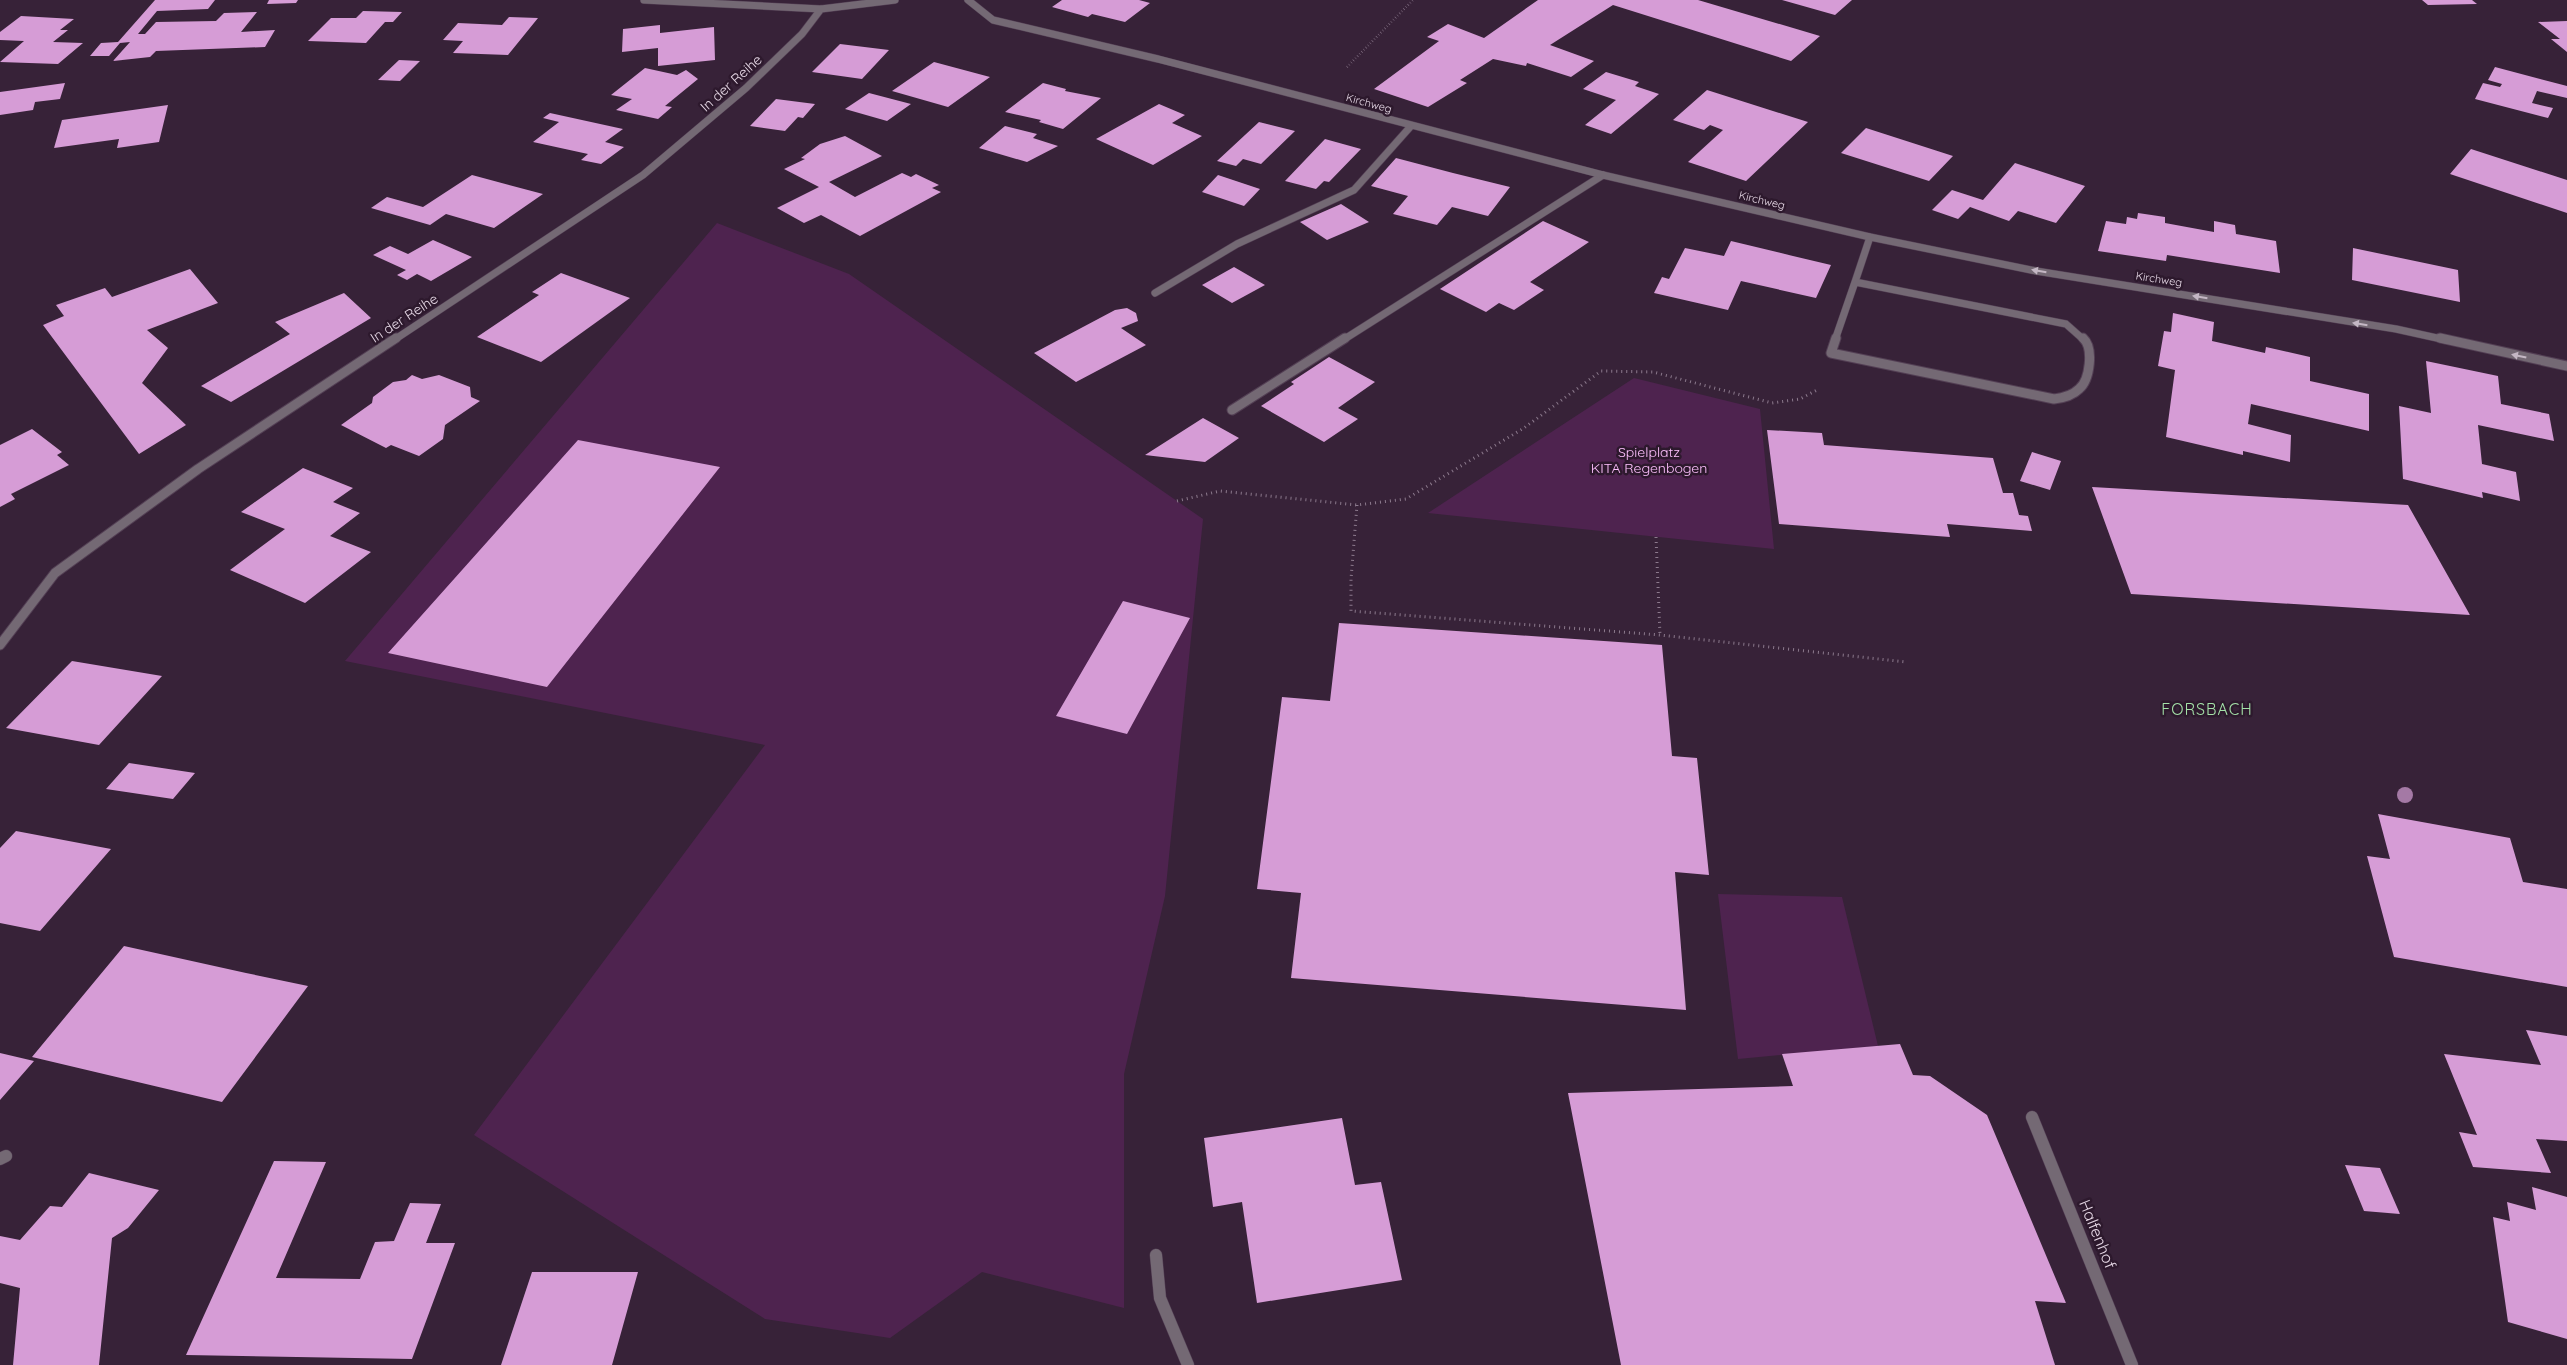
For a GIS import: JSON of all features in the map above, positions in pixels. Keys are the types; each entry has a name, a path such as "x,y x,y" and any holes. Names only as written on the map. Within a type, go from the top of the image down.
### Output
{"street":[{"path":"644,0 821,9 895,0"},
{"name":"Kirchweg","path":"968,0 993,20 1158,59 1603,175 1870,237 2036,271 2396,329 2567,366"},
{"name":"In der Reihe","path":"0,645 55,573 198,469 643,175 746,88 802,34 821,9"},
{"path":"1155,293 1237,244 1354,190 1410,126"},
{"path":"1232,410 1603,175"},
{"path":"1854,282 2066,324 2087,342 2091,360 2081,388 2067,397 2054,399 1831,353 1854,282 1870,237"},
{"name":"Halfenhof","path":"2032,1117 2132,1365"},
{"path":"1156,1255 1160,1298 1188,1365"}],"path":[{"path":"1315,100 1413,0"},
{"path":"1177,501 1220,491 1357,505 1406,499 1524,428 1601,371 1653,372 1772,403 1800,399 1819,389 1831,353"},
{"path":"1357,505 1351,579 1351,611 1660,635 1906,662"},
{"path":"1656,537 1660,635"}],"green space":[{"path":"717,223 849,274 1203,519 1165,896 1124,1074 1124,1308 982,1272 890,1338 765,1319 474,1135 765,745 345,661"},
{"name":"Spielplatz KITA Regenbogen","path":"1634,378 1760,409 1774,549 1428,513"},
{"path":"1718,894 1842,897 1878,1046 1738,1059"}],"building":[{"path":"155,0 215,0 208,9 157,11 138,34 145,34 156,22 216,21 224,13 257,12 241,32 275,30 265,47 156,51 150,57 113,61 130,42 120,43 109,56 90,56 101,43 118,42"},
{"path":"269,0 298,0 296,3 267,4"},
{"path":"1062,0 1139,0 1150,3 1125,22 1092,14 1088,17 1052,7"},
{"path":"1538,0 1698,0 1820,36 1791,61 1613,5 1550,45 1594,61 1571,77 1527,63 1526,66 1493,59 1460,80 1467,83 1428,107 1374,89 1439,41 1427,37 1448,24 1484,38"},
{"path":"1782,0 1852,0 1835,15"},
{"path":"2422,0 2472,0 2477,4 2428,5"},
{"path":"363,11 402,12 393,22 385,22 366,43 308,41 331,18 356,18"},
{"path":"21,16 74,19 60,30 68,30 53,42 83,43 58,64 0,62 24,41 0,40 0,32"},
{"path":"509,17 538,18 508,55 453,53 463,41 443,40 458,23 502,25"},
{"path":"2567,21 2567,52 2551,39 2560,39 2538,22"},
{"path":"660,25 660,33 714,27 715,60 658,66 658,48 622,52 623,29"},
{"path":"840,44 889,50 862,79 812,72"},
{"path":"399,60 420,61 400,81 378,80"},
{"path":"934,62 990,77 948,107 892,91"},
{"path":"2495,67 2567,86 2567,98 2537,91 2532,103 2553,108 2548,118 2475,99 2483,83 2500,87 2502,84 2488,80"},
{"path":"645,68 677,75 686,70 698,79 665,106 672,107 658,119 616,110 632,99 611,95"},
{"path":"1606,72 1639,82 1635,86 1659,94 1611,134 1585,125 1616,100 1583,89"},
{"path":"65,83 60,99 35,102 33,110 0,115 0,92"},
{"path":"1043,83 1066,89 1065,91 1101,98 1063,129 1039,122 1041,120 1005,112"},
{"path":"1707,90 1808,122 1746,181 1688,162 1723,130 1710,125 1704,130 1673,120"},
{"path":"869,93 911,104 887,121 845,109"},
{"path":"776,99 815,104 803,118 798,117 785,131 750,126"},
{"path":"1159,104 1185,115 1172,123 1202,136 1153,165 1096,139"},
{"path":"168,105 159,142 117,148 119,139 54,148 62,120"},
{"path":"550,113 623,129 605,142 624,147 601,164 581,160 588,154 533,142 559,122 543,118"},
{"path":"1259,122 1295,131 1261,164 1243,159 1236,166 1217,161"},
{"path":"1005,126 1037,134 1033,138 1058,146 1027,162 979,148"},
{"path":"1866,128 1953,156 1929,181 1841,153"},
{"path":"845,136 882,156 829,182 855,197 902,173 911,177 916,174 939,185 932,188 941,192 860,236 821,215 804,223 777,208 819,187 784,169 805,159 801,158 820,144"},
{"path":"1325,139 1361,149 1329,182 1324,181 1316,189 1285,181"},
{"path":"2471,149 2567,180 2567,213 2450,174"},
{"path":"1396,158 1510,187 1488,216 1452,207 1437,225 1393,214 1408,196 1371,186"},
{"path":"2015,163 2085,186 2056,223 2018,211 2009,221 1970,207 1958,219 1932,210 1952,190 1983,200"},
{"path":"472,175 543,194 494,228 446,214 430,225 371,208 387,197 423,207"},
{"path":"1218,175 1260,189 1244,206 1202,192"},
{"path":"1341,204 1369,222 1327,240 1300,222"},
{"path":"2138,213 2165,217 2165,223 2214,232 2214,221 2235,225 2236,234 2276,241 2280,273 2167,255 2166,261 2098,251 2106,221 2126,224 2127,217 2137,219"},
{"path":"1543,221 1589,242 1530,282 1544,290 1514,310 1499,303 1486,312 1440,289"},
{"path":"433,240 472,257 431,281 417,274 407,280 397,275 406,270 373,255 390,246 408,254"},
{"path":"1731,241 1831,265 1816,298 1741,281 1728,310 1654,293 1662,277 1669,279 1685,248 1724,256"},
{"path":"2353,248 2458,270 2460,302 2352,280"},
{"path":"1234,267 1265,285 1232,303 1202,285"},
{"path":"190,269 218,303 147,330 168,348 142,383 186,425 139,454 43,325 64,316 56,305 105,288 112,297"},
{"path":"561,273 630,298 541,362 477,337 539,295 532,292"},
{"path":"344,293 371,318 231,402 201,386 290,334 275,322"},
{"path":"1127,308 1136,313 1138,321 1121,328 1146,345 1076,382 1034,353 1115,310"},
{"path":"2173,313 2214,322 2212,341 2265,353 2266,347 2310,357 2310,381 2369,394 2369,431 2251,404 2248,424 2291,435 2290,462 2243,451 2243,455 2166,437 2175,370 2158,366 2164,331 2171,332"},
{"path":"1329,357 1375,382 1338,408 1358,419 1324,442 1261,406 1294,384 1291,382"},
{"path":"2426,361 2498,376 2501,404 2549,414 2554,441 2478,425 2482,464 2516,472 2520,501 2482,492 2483,498 2403,479 2399,406 2431,413"},
{"path":"412,375 422,379 439,375 470,387 471,397 480,401 445,425 443,439 419,456 391,445 386,448 341,425 372,403 373,397 393,382 406,380"},
{"path":"1203,418 1239,438 1205,462 1145,455"},
{"path":"32,429 62,452 57,455 69,465 11,494 15,499 0,507 0,445"},
{"path":"1767,430 1822,433 1824,445 1993,458 2003,493 2013,493 2019,515 2028,516 2032,531 1947,524 1950,537 1779,524"},
{"path":"578,440 720,467 547,687 388,653"},
{"path":"2032,452 2061,461 2050,490 2020,481"},
{"path":"303,468 353,488 333,502 360,513 330,536 371,552 305,603 230,570 285,529 241,512"},
{"path":"2092,487 2408,505 2470,615 2131,594"},
{"path":"1123,601 1190,618 1127,734 1056,716"},
{"path":"1339,623 1662,645 1672,756 1697,758 1709,875 1675,872 1686,1010 1291,978 1301,893 1257,889 1282,697 1330,701"},
{"path":"72,661 162,676 99,745 6,728"},
{"path":"129,763 195,773 173,799 106,789"},
{"path":"2378,814 2510,838 2523,882 2567,889 2567,987 2394,957 2367,856 2390,859"},
{"path":"16,831 111,849 40,931 0,923 0,848"},
{"path":"124,946 308,986 222,1102 32,1057"},
{"path":"2526,1030 2567,1036 2567,1141 2536,1139 2551,1173 2473,1167 2459,1132 2477,1135 2444,1054 2541,1065"},
{"path":"1900,1044 1913,1075 1930,1076 1987,1115 2066,1303 2035,1301 2055,1365 1621,1365 1568,1093 1793,1086 1782,1054"},
{"path":"0,1053 34,1061 0,1100"},
{"path":"1342,1118 1355,1185 1381,1182 1402,1280 1257,1303 1242,1202 1213,1207 1204,1138"},
{"path":"274,1161 326,1162 276,1278 360,1279 375,1242 394,1241 410,1203 441,1204 426,1243 455,1243 412,1359 186,1355"},
{"path":"2345,1165 2380,1168 2400,1214 2364,1211"},
{"path":"89,1173 159,1190 128,1228 112,1238 99,1365 13,1365 20,1288 0,1283 0,1236 20,1240 50,1206 62,1207"},
{"path":"2532,1187 2567,1197 2567,1339 2508,1322 2493,1217 2510,1221 2507,1202 2536,1210"},
{"path":"532,1272 638,1272 612,1365 501,1365"}],"district":[{"name":"FORSBACH","path":"2207,709"}]}
